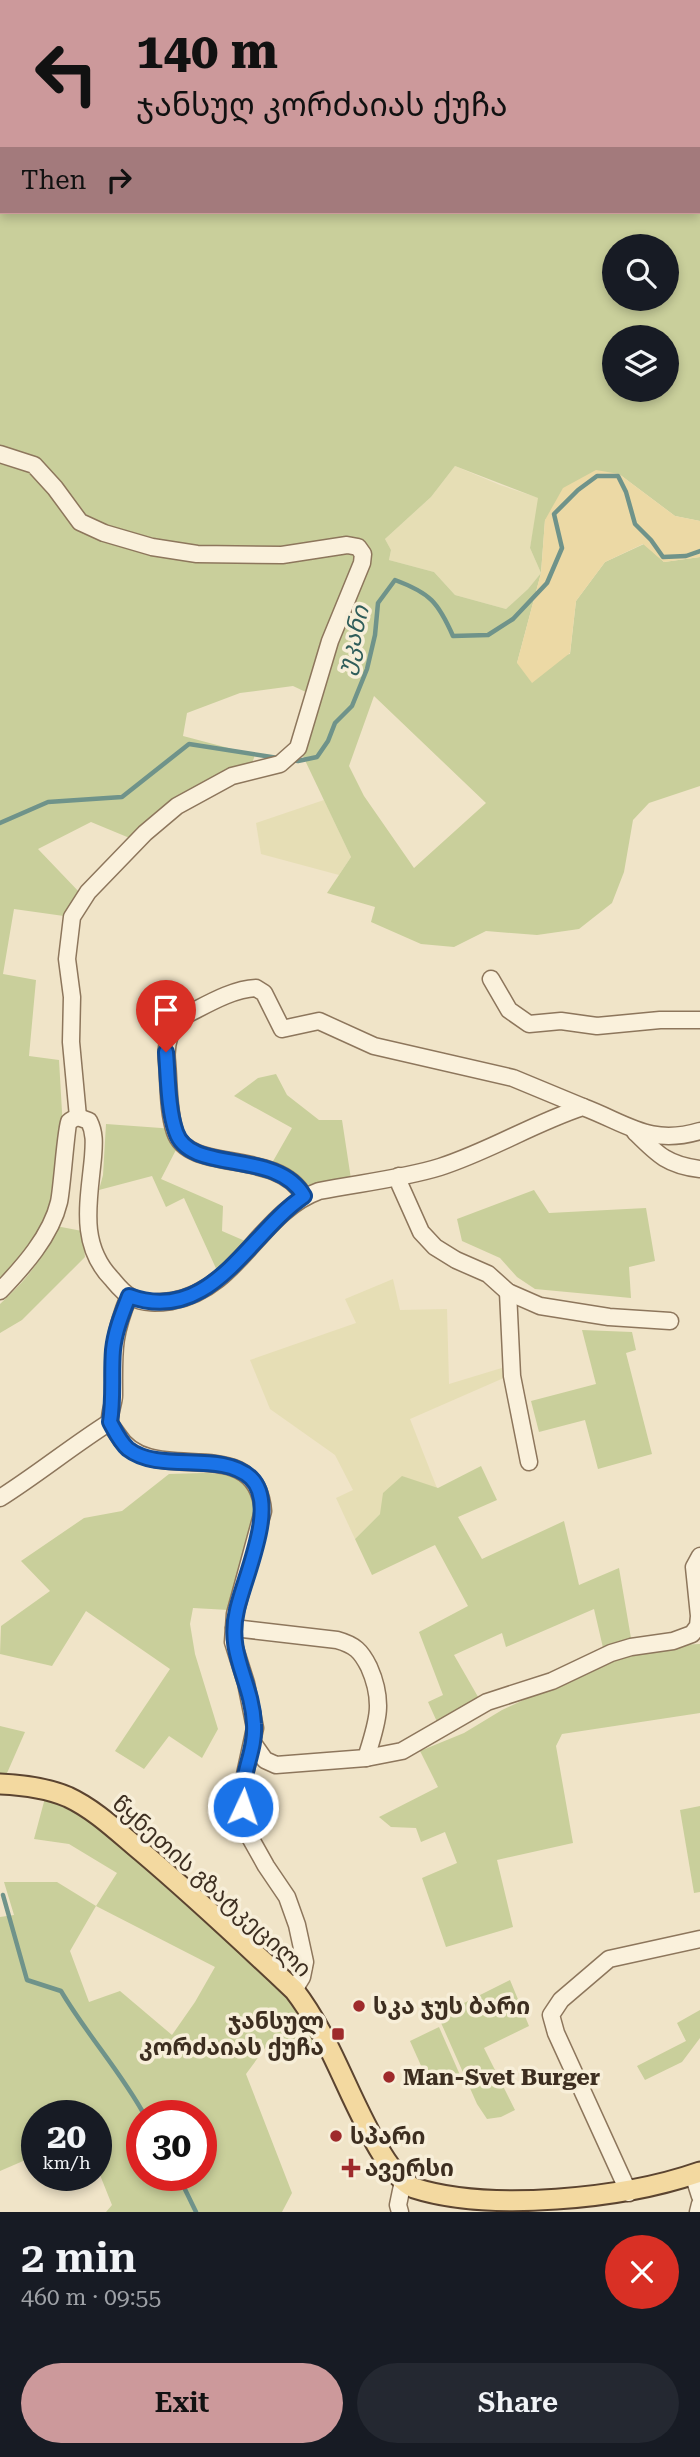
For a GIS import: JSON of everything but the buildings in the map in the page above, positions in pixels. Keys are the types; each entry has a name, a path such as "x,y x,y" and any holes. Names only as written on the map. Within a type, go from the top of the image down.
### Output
{"main road":[{"name":"წყნეთის გზატკეცილი","path":"0,1784 56,1793 100,1817 168,1875 293,1990 307,2007 378,2147 403,2181 413,2188 435,2197 495,2210 584,2202 629,2193 697,2173"}],"street":[{"path":"0,454 34,465 80,522 104,533 152,547 197,554 282,555 347,545 358,547 363,554 362,563 330,641 298,748 286,759 232,776 177,806 145,833 88,892 72,917 67,959 72,997 71,1042 78,1116"},
{"path":"491,979 509,1010 529,1024 561,1021 597,1026 660,1020 700,1020"},
{"path":"304,1196 298,1185 286,1176 250,1164 211,1158 190,1151 181,1143 173,1121 166,1052 169,1038 180,1018 231,995 256,988 264,993 282,1029 319,1021 374,1046 513,1078 633,1130 662,1137 680,1137 700,1131"},
{"path":"78,1116 89,1121 94,1136 89,1232 91,1245 101,1267 129,1296 144,1302 161,1303 180,1300 218,1280 282,1213 304,1196 438,1167 482,1152 583,1107"},
{"path":"0,1291 20,1271 52,1223 64,1179 65,1133 69,1122 78,1116"},
{"path":"633,1130 662,1159 682,1167 700,1170"},
{"path":"399,1175 400,1185 422,1231 435,1247 488,1274 508,1292 540,1306 609,1317 670,1321"},
{"path":"508,1292 512,1376 529,1462"},
{"path":"129,1296 118,1323 113,1348 114,1397 110,1422 129,1449 140,1455 236,1468 254,1480 259,1489 263,1511 235,1614 233,1642 254,1713 253,1743 241,1793 244,1822 252,1843 287,1897 297,1925 305,1962 302,1977 293,1990"},
{"path":"0,1497 32,1478 110,1422"},
{"path":"253,1743 265,1759 276,1765 366,1759 402,1751 487,1702 552,1681 611,1653 673,1641 692,1634 698,1626 694,1567 700,1556"},
{"path":"234,1628 337,1640 351,1644 362,1653 376,1685 379,1701 378,1718 366,1759"},
{"path":"629,2193 556,2033 551,2015 561,2000 609,1959 700,1939"},
{"path":"697,2173 700,2196"},
{"path":"400,2212 398,2205 403,2181"},
{"path":"698,2212 700,2204"}],"shaded area":[{"path":"455,466 539,498 530,548 541,573 506,609 455,595 434,572 389,560 391,550 385,539 431,497"},
{"path":"324,800 351,857 339,875 261,854 256,823"},
{"path":"393,1279 400,1310 447,1309 449,1384 505,1367 506,1377 410,1419 437,1488 380,1514 355,1539 336,1498 353,1490 335,1455 270,1409 250,1360 356,1323 345,1299"}],"green space":[{"path":"0,214 700,214 700,521 675,516 619,474 545,520 541,573 517,663 570,654 576,601 605,562 644,544 664,562 700,557 700,786 649,803 633,820 624,872 612,903 579,929 537,935 486,931 454,947 421,944 371,922 375,907 327,893 351,857 302,754 310,694 293,686 240,693 187,713 183,736 255,755 250,769 132,839 91,822 38,849 81,894 71,917 14,909 3,974 36,980 29,1056 59,1060 63,1129 50,1209 38,1240 0,1288","holes":["455,466 538,498 530,548 541,573 506,609 455,595 434,572 389,560 391,550 385,539 431,497","374,696 486,803 414,868 364,796 349,766"]},
{"path":"276,1074 287,1095 319,1120 342,1120 351,1179 313,1186 301,1183 272,1163 292,1128 234,1096 258,1078"},
{"path":"106,1124 175,1129 179,1144 161,1179 223,1206 222,1231 252,1244 219,1275 184,1198 166,1207 152,1176 99,1190 103,1175"},
{"path":"534,1190 549,1213 646,1208 655,1261 629,1267 631,1298 535,1289 517,1277 500,1258 462,1241 457,1219"},
{"path":"56,1226 82,1231 85,1257 22,1320 0,1333 0,1304 33,1268 46,1249"},
{"path":"582,1330 632,1332 636,1350 626,1353 652,1454 598,1469 585,1420 539,1432 531,1401 596,1384"},
{"path":"481,1466 497,1500 458,1517 482,1559 564,1521 579,1585 619,1568 632,1644 604,1652 594,1609 506,1647 502,1633 454,1655 481,1702 438,1724 428,1702 443,1695 419,1632 468,1606 435,1545 372,1575 355,1539 380,1514 383,1493 402,1476 438,1488"},
{"path":"211,1473 235,1478 247,1488 253,1502 253,1520 246,1560 229,1610 193,1608 190,1624 195,1654 218,1729 202,1758 169,1736 144,1769 115,1751 170,1669 86,1611 52,1666 0,1654 1,1626 50,1591 21,1561 84,1518 122,1511 169,1474"},
{"path":"700,1644 700,1713 562,1734 556,1746 573,1843 497,1860 513,1927 446,1947 422,1878 457,1863 445,1832 421,1842 416,1828 391,1827 379,1817 438,1787 420,1751 464,1733 502,1710 609,1660 675,1645"},
{"path":"0,1726 25,1732 4,1780 0,1779"},
{"path":"45,1798 93,1822 289,1998 307,2026 320,2057 271,2040 246,2074 292,2193 282,2212 106,2212 112,2205 106,2191 112,2191 112,2100 21,2100 21,2162 0,2171 0,1917 14,1915 4,1882 57,1882 96,1906 117,1873 69,1844 34,1839","holes":["96,1906 215,1967 172,2035 120,1991 89,2002 70,1951"]},
{"path":"700,1806 700,1892 694,1893 680,1810"},
{"path":"510,1980 529,2026 484,2048 515,2110 501,2117 487,2119 477,2104 438,2016"},
{"path":"700,2010 700,2038 682,2062 645,2080 637,2066 686,2041 677,2023"},
{"path":"439,2027 460,2075 431,2088 410,2041"}],"sand":[{"path":"596,470 619,474 675,516 700,521 700,557 664,562 643,544 605,562 576,601 570,653 532,683 517,663 541,573 545,520 563,488"}],"waterway":[{"name":"უკანი","path":"290,760 317,757 328,741 335,723 352,706 367,669 375,635 378,603 395,580 417,589 432,600 453,636 488,635 513,619 547,583 562,548 554,514 597,476 618,476 626,492 635,524 663,557 686,556 700,551"},
{"name":"უკანი","path":"0,823 48,802 122,797 189,744 278,758"},
{"name":"უკანი","path":"3,1895 27,1980 61,1991 135,2100"},
{"name":"უკანი","path":"186,2191 196,2212"}],"place":[{"name":"სკა ჯუს ბარი","path":"359,2006"},
{"name":"ჯანსულ კორძაიას ქუჩა","path":"338,2034"},
{"name":"Man-Svet Burger","path":"389,2077"},
{"name":"სპარი","path":"336,2136"},
{"name":"ავერსი","path":"351,2168"}],"route":[{"path":"166,1052 173,1121 181,1143 190,1151 211,1158 250,1164 286,1176 298,1185 304,1196 282,1213 235,1265 218,1280 196,1293 180,1300 161,1303 144,1302 129,1296 118,1323 113,1348 114,1397 110,1422 129,1449 156,1459 236,1468 254,1480 262,1497 263,1511 235,1614 233,1642 254,1713 255,1728 242,1780 243,1807"}]}
